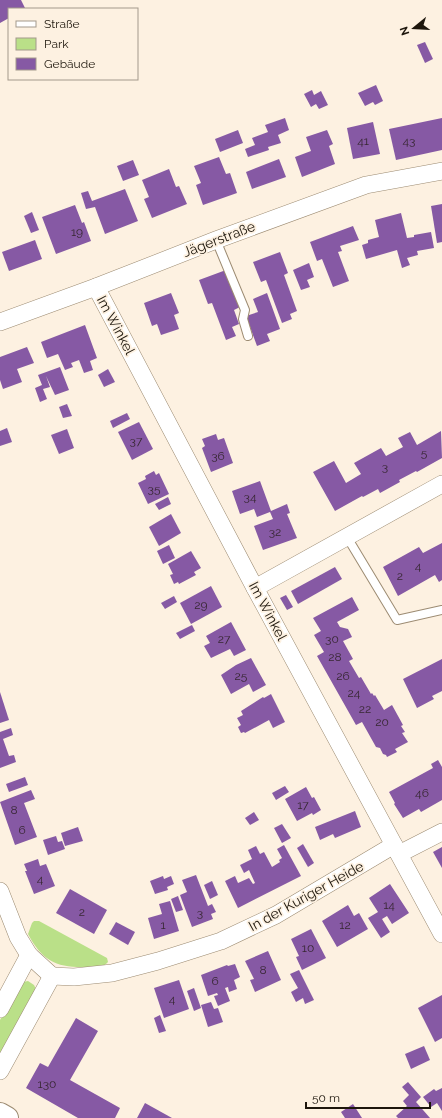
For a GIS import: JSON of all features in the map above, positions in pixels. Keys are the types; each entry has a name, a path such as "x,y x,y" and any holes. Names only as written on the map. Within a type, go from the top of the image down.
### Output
{"main road":[{"path":"0,1114 7,1118"}],"street":[{"name":"Jägerstraße","path":"0,322 366,185 442,170"},
{"name":"Im Winkel","path":"96,287 255,588 442,934"},
{"path":"255,588 442,484"},
{"name":"In der Kuriger Heide","path":"52,976 74,978 112,973 158,961 221,941 276,915 396,849 442,832"},
{"path":"0,891 18,937 29,955 52,976 0,1071"},
{"path":"0,1008 29,955"}],"lane":[{"path":"216,240 246,310 243,319 248,336"},
{"path":"347,537 397,620 442,610"}],"green space":[{"path":"34,921 39,921 107,958 108,962 99,967 77,967 59,964 52,961 39,951 28,934"},
{"path":"28,981 34,985 36,989 0,1055 0,1020 19,986 23,982"}],"building":[{"path":"0,0 21,0 25,8 8,8 8,19 0,23"},
{"path":"425,42 433,59 425,63 417,45"},
{"path":"376,85 383,101 375,105 373,102 365,106 358,93"},
{"path":"312,90 314,95 321,91 328,105 319,109 316,104 311,107 304,94"},
{"path":"285,118 289,130 278,135 281,143 268,147 269,150 248,157 245,149 255,145 252,138 268,132 265,125"},
{"path":"442,118 442,150 396,160 389,129"},
{"path":"373,122 380,154 353,159 347,128"},
{"path":"238,130 243,143 220,152 215,139"},
{"path":"327,130 333,144 329,146 335,164 302,177 295,157 311,151 306,137"},
{"path":"219,157 226,174 230,173 237,193 203,205 196,185 201,183 194,166"},
{"path":"279,159 286,177 252,189 246,172"},
{"path":"133,160 139,175 123,181 117,166"},
{"path":"169,169 176,187 179,186 187,204 152,218 144,199 149,197 142,180"},
{"path":"125,189 138,221 105,234 95,207 86,209 81,193 88,191 92,201"},
{"path":"442,204 442,242 437,243 431,206"},
{"path":"75,205 82,223 84,222 91,241 56,254 42,217"},
{"path":"32,212 39,230 31,233 24,216"},
{"path":"401,213 407,238 414,237 414,235 431,232 434,248 417,251 418,255 407,258 410,265 402,268 397,250 366,259 362,245 368,243 368,240 379,237 375,220"},
{"path":"353,226 359,240 340,246 342,251 338,252 349,281 333,287 322,259 317,261 310,242"},
{"path":"35,240 42,259 9,271 2,252"},
{"path":"280,252 288,273 284,275 297,311 290,314 292,319 282,323 266,280 261,282 253,262"},
{"path":"309,263 314,277 307,280 310,287 301,290 293,270"},
{"path":"226,270 240,307 234,310 239,324 232,327 236,336 226,340 212,303 208,304 199,280"},
{"path":"171,293 179,313 174,315 179,329 161,335 157,324 152,326 144,303"},
{"path":"267,293 280,329 267,334 270,341 257,346 246,316 258,312 253,299"},
{"path":"85,325 97,358 90,361 93,370 84,373 79,360 71,363 73,367 65,370 58,354 47,358 41,342"},
{"path":"27,347 34,363 17,369 22,382 3,389 0,380 0,357"},
{"path":"60,367 69,390 55,395 46,376 50,387 43,389 47,399 40,402 35,388 42,385 38,375"},
{"path":"108,369 115,382 104,387 98,375"},
{"path":"67,404 72,416 63,418 59,407"},
{"path":"127,413 130,419 113,428 110,421"},
{"path":"139,422 153,449 132,460 118,432"},
{"path":"7,428 12,442 0,446 0,431"},
{"path":"67,429 74,448 59,454 51,435"},
{"path":"441,431 442,458 399,480 400,482 380,493 378,489 335,511 313,472 334,461 346,483 361,474 354,463 381,448 386,456 403,447 398,438 410,432 417,445"},
{"path":"216,434 218,440 224,438 233,463 211,472 202,448 205,446 202,439"},
{"path":"154,471 156,475 159,473 169,494 148,504 138,483 146,479 145,476"},
{"path":"260,481 271,511 287,504 290,513 287,514 297,538 263,550 254,526 273,519 270,512 257,517 254,509 240,514 232,491"},
{"path":"168,497 171,504 159,510 155,504"},
{"path":"171,514 181,533 159,546 149,527"},
{"path":"442,543 442,580 439,582 435,575 398,596 383,567 419,547 423,553"},
{"path":"169,545 175,558 163,564 157,551"},
{"path":"191,551 201,568 194,572 196,575 179,584 178,582 174,584 170,575 173,574 168,564"},
{"path":"335,567 342,579 298,604 291,591"},
{"path":"211,586 222,607 191,624 180,603"},
{"path":"286,595 293,607 287,610 280,598"},
{"path":"174,596 177,602 165,609 161,603"},
{"path":"352,597 359,610 337,622 340,627 348,629 352,637 343,641 353,659 349,661 359,678 361,677 371,694 372,693 374,696 375,695 384,710 392,705 403,725 401,726 405,732 402,733 408,742 395,749 397,752 387,757 383,754 380,748 376,747 362,722 356,725 317,656 324,652 314,635 321,631 313,618"},
{"path":"231,622 246,650 234,656 230,649 211,658 204,646 210,643 206,636"},
{"path":"192,625 195,631 180,639 176,633"},
{"path":"251,658 266,685 253,692 249,684 231,694 221,675 236,665"},
{"path":"442,659 442,691 432,696 434,699 417,708 403,679"},
{"path":"0,692 9,720 0,723"},
{"path":"271,694 285,722 273,728 269,720 245,733 241,733 238,727 241,725 237,718 243,715 241,711 263,697 264,698"},
{"path":"11,728 13,735 3,739 9,756 14,755 16,762 0,768 0,732"},
{"path":"438,760 442,767 442,800 421,812 419,809 403,818 394,804 395,803 389,792 433,768 431,764"},
{"path":"25,777 28,785 9,792 6,784"},
{"path":"285,786 289,792 276,800 272,793"},
{"path":"306,787 312,798 314,797 321,810 313,815 312,813 297,821 285,799"},
{"path":"31,790 35,799 24,803 37,837 15,845 0,802"},
{"path":"355,811 361,827 335,838 333,834 320,840 315,827"},
{"path":"254,812 259,820 250,825 245,818"},
{"path":"282,824 291,838 282,843 274,828"},
{"path":"78,827 83,841 65,846 61,833"},
{"path":"56,836 58,842 62,841 65,849 48,855 43,840"},
{"path":"303,844 314,863 308,867 297,848"},
{"path":"284,845 301,876 238,908 225,881 235,876 238,883 249,878 253,884 255,883 249,870 244,873 240,865 252,859 248,850 256,846 260,854 264,852 272,867 280,862 279,860 282,858 277,849"},
{"path":"442,847 442,868 433,852"},
{"path":"38,859 40,866 46,864 55,886 34,894 25,871 27,871 24,864"},
{"path":"196,875 208,906 212,904 216,912 211,914 213,919 192,927 180,895 187,892 182,880"},
{"path":"163,876 164,879 171,876 174,884 167,887 168,890 155,894 150,881"},
{"path":"212,881 218,895 210,899 204,885"},
{"path":"390,884 409,913 392,924 387,916 382,919 390,932 381,938 368,918 378,912 369,898"},
{"path":"70,889 107,910 94,934 56,913"},
{"path":"178,896 183,910 176,912 171,899"},
{"path":"170,901 179,931 154,939 148,918 162,914 159,904"},
{"path":"348,905 354,916 359,913 368,929 337,947 322,921"},
{"path":"116,922 135,932 128,945 109,934"},
{"path":"311,929 326,958 302,970 296,957 299,956 291,939"},
{"path":"268,951 281,980 255,992 250,980 254,979 245,961"},
{"path":"235,964 240,977 234,980 237,989 229,992 228,987 225,988 230,1001 218,1006 214,996 218,995 217,993 208,996 201,975 227,965"},
{"path":"299,970 314,1000 305,1004 303,998 296,1002 291,992 298,988 290,974"},
{"path":"179,980 189,1009 164,1018 154,988"},
{"path":"194,988 201,1008 194,1011 187,991"},
{"path":"442,995 442,1038 435,1042 418,1008"},
{"path":"211,1002 214,1009 218,1008 223,1022 208,1027 201,1005"},
{"path":"160,1015 166,1031 159,1033 154,1018"},
{"path":"76,1018 98,1031 70,1080 120,1108 115,1118 78,1118 26,1088 40,1063 48,1067"},
{"path":"424,1046 430,1060 411,1069 405,1054"},
{"path":"408,1082 421,1097 416,1102 430,1118 398,1118 396,1116 407,1106 403,1101 409,1095 402,1087"},
{"path":"442,1088 442,1111 437,1103 431,1107 423,1097 434,1089 436,1091"},
{"path":"145,1103 172,1118 137,1118"},
{"path":"353,1104 362,1118 345,1118 341,1112"}]}
